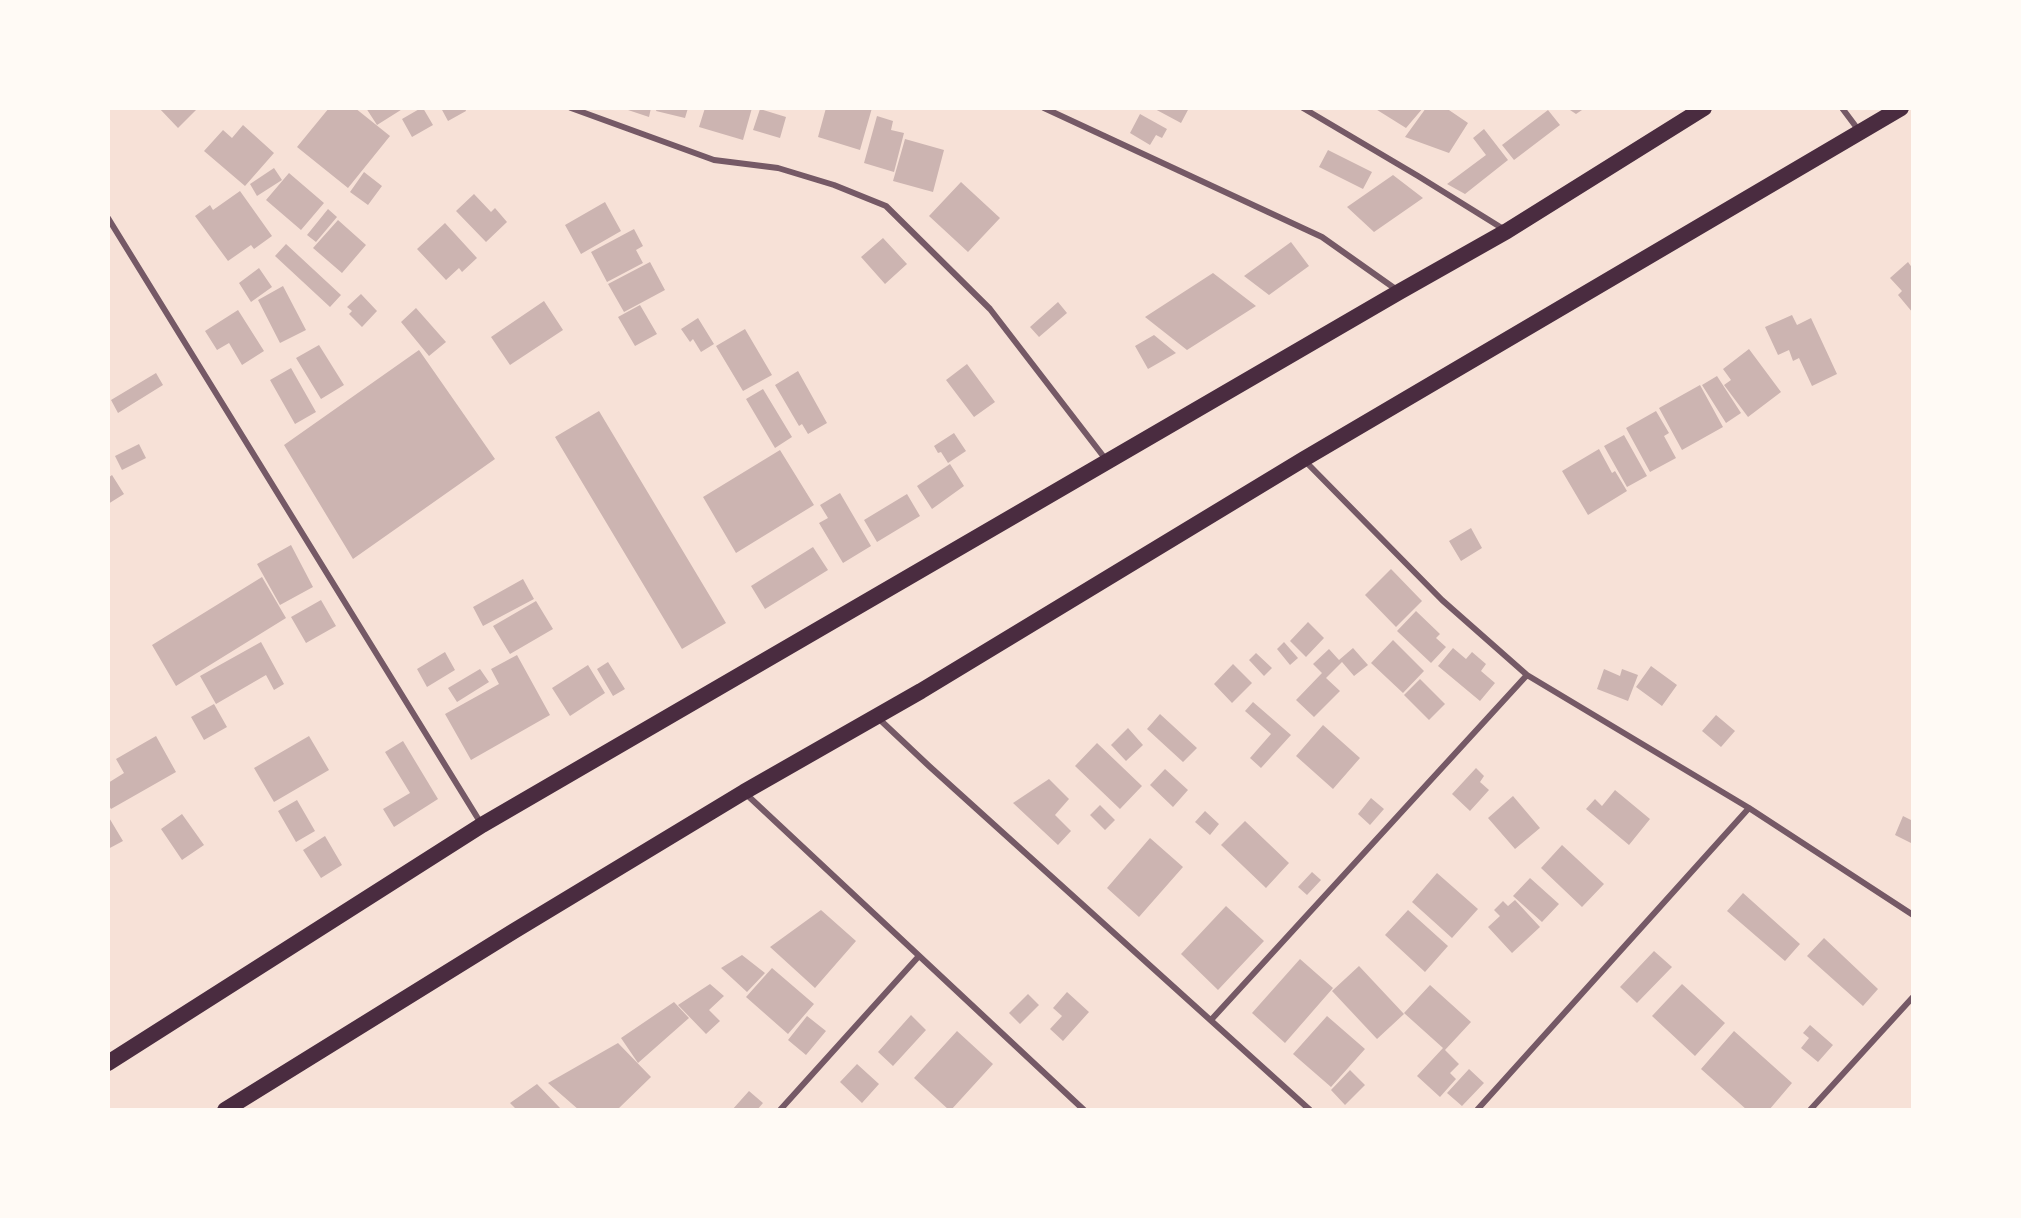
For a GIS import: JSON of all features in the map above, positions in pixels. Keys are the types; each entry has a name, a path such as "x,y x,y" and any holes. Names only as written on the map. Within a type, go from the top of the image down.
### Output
{"highway":[{"path":"108,1063 482,825 1507,231 1704,108"},
{"path":"225,1110 744,792 932,685 1304,459 1901,108"}],"street":[{"path":"571,108 714,160 778,168 834,185 886,206 990,309 1107,462"},
{"path":"1044,108 1322,237 1399,292"},
{"path":"1303,108 1507,231"},
{"path":"1842,108 1861,132"},
{"path":"108,218 482,825"},
{"path":"1304,459 1442,600 1527,675 1749,808 1913,915"},
{"path":"1211,1020 1527,675"},
{"path":"876,716 1310,1110"},
{"path":"744,792 1084,1110"},
{"path":"1477,1110 1749,808"},
{"path":"780,1110 918,956"},
{"path":"1810,1110 1913,996"}],"building":[{"path":"159,108 198,108 178,128"},
{"path":"329,108 355,108 390,136 348,188 297,147"},
{"path":"366,108 404,108 377,125"},
{"path":"421,108 433,125 412,137 402,119"},
{"path":"441,108 465,108 466,111 448,121"},
{"path":"622,108 651,108 649,117"},
{"path":"657,108 688,108 685,118 656,111"},
{"path":"705,108 752,108 743,140 699,127"},
{"path":"826,108 872,108 860,150 818,137"},
{"path":"1153,108 1189,108 1181,123"},
{"path":"1374,108 1423,108 1406,128"},
{"path":"1426,108 1446,108 1468,123 1449,153 1405,137"},
{"path":"1567,108 1585,108 1576,114"},
{"path":"760,109 786,117 780,138 753,130"},
{"path":"1548,110 1560,125 1514,160 1502,145"},
{"path":"1140,114 1167,129 1162,138 1156,135 1150,145 1130,133"},
{"path":"877,116 893,121 891,130 904,133 894,172 864,163"},
{"path":"243,125 274,153 245,186 204,151 223,130 232,138"},
{"path":"1484,129 1508,160 1465,194 1447,184 1486,155 1473,138"},
{"path":"905,139 944,150 933,192 893,181"},
{"path":"1328,150 1372,172 1363,189 1319,167"},
{"path":"274,168 282,180 257,196 250,184"},
{"path":"364,172 382,186 368,205 350,192"},
{"path":"289,173 324,203 301,230 266,200"},
{"path":"1393,175 1423,198 1374,232 1347,207"},
{"path":"961,182 1000,218 968,252 929,216"},
{"path":"240,191 272,236 254,249 251,245 228,261 195,216 210,205 213,210"},
{"path":"474,194 491,212 495,208 507,222 486,242 456,211"},
{"path":"605,202 621,231 581,254 565,225"},
{"path":"328,209 337,217 316,242 307,235"},
{"path":"338,220 366,245 342,273 313,248"},
{"path":"445,223 477,258 462,272 459,268 446,280 417,249"},
{"path":"634,229 643,246 636,250 643,263 607,282 591,252"},
{"path":"883,238 907,264 885,284 861,257"},
{"path":"1291,242 1309,266 1269,295 1244,276"},
{"path":"286,244 341,295 330,307 275,256"},
{"path":"650,262 665,290 624,312 608,284"},
{"path":"1908,262 1913,269 1913,313 1898,295 1902,291 1890,278"},
{"path":"259,268 272,287 251,302 239,283"},
{"path":"1213,273 1256,306 1187,350 1145,317"},
{"path":"283,286 306,330 280,343 258,300"},
{"path":"361,294 377,311 362,327 349,314 352,311 347,307"},
{"path":"544,301 563,330 510,365 491,337"},
{"path":"1058,302 1067,313 1039,337 1030,327"},
{"path":"640,305 657,334 635,346 618,317"},
{"path":"416,308 446,342 429,356 401,322"},
{"path":"238,310 264,351 242,365 229,343 217,350 205,331"},
{"path":"1792,315 1797,325 1811,318 1837,374 1812,386 1799,358 1793,361 1789,350 1778,355 1765,327"},
{"path":"698,318 714,344 701,352 693,339 690,342 681,329"},
{"path":"745,329 772,375 743,391 716,346"},
{"path":"1154,335 1176,353 1148,369 1135,346"},
{"path":"319,345 344,385 321,399 296,358"},
{"path":"1749,349 1781,392 1748,417 1724,385 1731,380 1723,369"},
{"path":"419,350 495,459 353,559 284,445"},
{"path":"967,364 995,402 974,417 946,380"},
{"path":"291,368 316,412 295,424 270,380"},
{"path":"798,371 827,423 808,434 802,424 799,426 775,385"},
{"path":"156,373 163,385 118,413 111,400"},
{"path":"1717,376 1741,413 1726,423 1702,385"},
{"path":"1700,385 1723,427 1682,450 1659,408"},
{"path":"763,389 792,437 775,448 746,399"},
{"path":"599,411 726,623 682,649 555,437"},
{"path":"1656,411 1669,433 1664,436 1676,458 1650,472 1626,428"},
{"path":"954,433 966,451 948,463 934,446"},
{"path":"1624,435 1647,476 1627,487 1604,446"},
{"path":"139,444 146,458 122,470 115,456"},
{"path":"1599,449 1612,473 1615,471 1627,491 1588,515 1562,471"},
{"path":"780,450 814,505 736,553 703,497"},
{"path":"950,464 964,486 932,509 917,486"},
{"path":"112,475 124,494 108,504 108,478"},
{"path":"840,493 871,546 843,563 819,523 828,518 820,505"},
{"path":"907,494 920,516 877,542 864,520"},
{"path":"1471,528 1482,548 1461,561 1449,541"},
{"path":"291,545 313,587 280,605 257,564"},
{"path":"813,547 828,570 765,609 751,586"},
{"path":"1391,569 1422,601 1396,627 1365,595"},
{"path":"262,577 286,618 176,686 152,645"},
{"path":"523,579 534,599 483,626 473,607"},
{"path":"321,600 336,626 306,643 291,617"},
{"path":"536,601 553,629 510,654 493,626"},
{"path":"1416,611 1440,634 1436,638 1446,647 1431,663 1397,631"},
{"path":"1308,622 1324,638 1306,657 1290,641"},
{"path":"1393,640 1424,671 1403,693 1371,663"},
{"path":"261,642 284,684 274,690 266,675 216,704 200,676"},
{"path":"1284,642 1298,658 1290,665 1277,649"},
{"path":"1353,648 1368,665 1354,676 1342,662 1326,678 1340,691 1314,717 1296,700 1322,673 1313,664 1329,649 1339,660"},
{"path":"1453,648 1466,659 1472,652 1486,664 1481,671 1495,683 1480,701 1438,666"},
{"path":"445,652 455,670 427,687 417,669"},
{"path":"1256,653 1272,668 1264,676 1249,660"},
{"path":"517,655 550,715 471,760 445,714 499,684 491,669"},
{"path":"608,662 625,689 613,696 597,669"},
{"path":"1233,664 1252,683 1232,703 1214,684"},
{"path":"588,665 605,693 570,716 552,688"},
{"path":"1651,666 1677,685 1662,706 1636,687"},
{"path":"480,669 489,682 457,702 448,688"},
{"path":"1604,669 1620,676 1622,669 1638,675 1628,701 1597,689"},
{"path":"1420,679 1445,704 1429,720 1404,695"},
{"path":"1253,702 1291,735 1261,768 1250,758 1271,734 1245,711"},
{"path":"214,704 227,727 204,740 191,717"},
{"path":"1160,714 1197,748 1183,762 1147,729"},
{"path":"1716,715 1735,731 1721,747 1702,731"},
{"path":"1323,725 1360,758 1333,789 1296,756"},
{"path":"1128,728 1143,745 1126,761 1111,745"},
{"path":"156,736 176,772 111,809 108,804 108,783 124,773 116,759"},
{"path":"309,736 329,770 274,802 254,768"},
{"path":"403,741 438,799 394,827 383,809 410,793 385,752"},
{"path":"1097,743 1142,786 1120,809 1075,766"},
{"path":"1476,768 1484,776 1480,782 1489,790 1470,811 1452,794"},
{"path":"1165,769 1188,790 1173,807 1150,785"},
{"path":"1049,779 1069,799 1055,815 1071,831 1058,845 1013,803"},
{"path":"1615,790 1650,819 1629,845 1586,809 1595,799 1602,806"},
{"path":"1513,796 1540,828 1515,849 1488,818"},
{"path":"1371,798 1384,809 1370,825 1358,814"},
{"path":"297,800 315,831 296,842 278,811"},
{"path":"1100,805 1115,820 1105,830 1090,815"},
{"path":"1205,811 1219,824 1210,835 1195,822"},
{"path":"182,814 204,845 182,860 161,829"},
{"path":"108,816 123,841 108,849"},
{"path":"1903,816 1913,821 1913,844 1895,835"},
{"path":"1245,821 1289,863 1266,888 1221,845"},
{"path":"325,836 342,865 321,878 303,850"},
{"path":"1150,838 1183,867 1139,917 1107,888"},
{"path":"1562,845 1604,884 1582,907 1541,868"},
{"path":"1312,872 1321,880 1307,895 1298,887"},
{"path":"1437,873 1478,909 1452,938 1412,902"},
{"path":"1530,878 1559,904 1542,922 1513,896"},
{"path":"1743,893 1800,944 1785,961 1727,911"},
{"path":"1515,900 1540,927 1512,953 1488,927 1500,916 1494,910 1503,901 1508,906"},
{"path":"1226,906 1264,941 1218,990 1181,954"},
{"path":"821,910 856,941 815,988 770,947"},
{"path":"1408,910 1448,946 1425,972 1385,935"},
{"path":"1824,938 1878,989 1863,1006 1807,956"},
{"path":"1654,951 1672,967 1637,1003 1620,987"},
{"path":"742,955 765,973 747,992 721,968"},
{"path":"1300,959 1333,988 1285,1043 1252,1013"},
{"path":"1359,966 1404,1014 1377,1039 1332,991"},
{"path":"772,968 814,1004 788,1034 746,997"},
{"path":"710,984 724,996 709,1010 720,1021 706,1034 678,1005"},
{"path":"1682,984 1725,1023 1695,1056 1652,1016"},
{"path":"1430,985 1471,1022 1445,1050 1459,1064 1450,1073 1456,1079 1440,1097 1417,1076 1443,1048 1404,1013"},
{"path":"1067,992 1089,1012 1063,1041 1050,1029 1062,1016 1053,1008"},
{"path":"1028,994 1039,1005 1020,1024 1009,1013"},
{"path":"674,1002 689,1018 638,1063 621,1038"},
{"path":"911,1015 926,1030 893,1066 878,1052"},
{"path":"807,1016 826,1031 806,1055 788,1040"},
{"path":"1327,1016 1365,1049 1331,1087 1293,1054"},
{"path":"1810,1025 1833,1045 1818,1062 1801,1048 1809,1038 1803,1033"},
{"path":"957,1031 993,1064 949,1110 914,1078"},
{"path":"1734,1031 1792,1083 1769,1110 1747,1110 1701,1069"},
{"path":"618,1043 651,1077 617,1110 579,1110 548,1083"},
{"path":"857,1064 879,1084 862,1103 840,1082"},
{"path":"1469,1069 1484,1083 1462,1106 1447,1093"},
{"path":"1350,1070 1365,1085 1345,1105 1331,1090"},
{"path":"537,1084 560,1108 559,1110 517,1110 510,1103"},
{"path":"749,1091 763,1103 757,1110 732,1110"}]}
